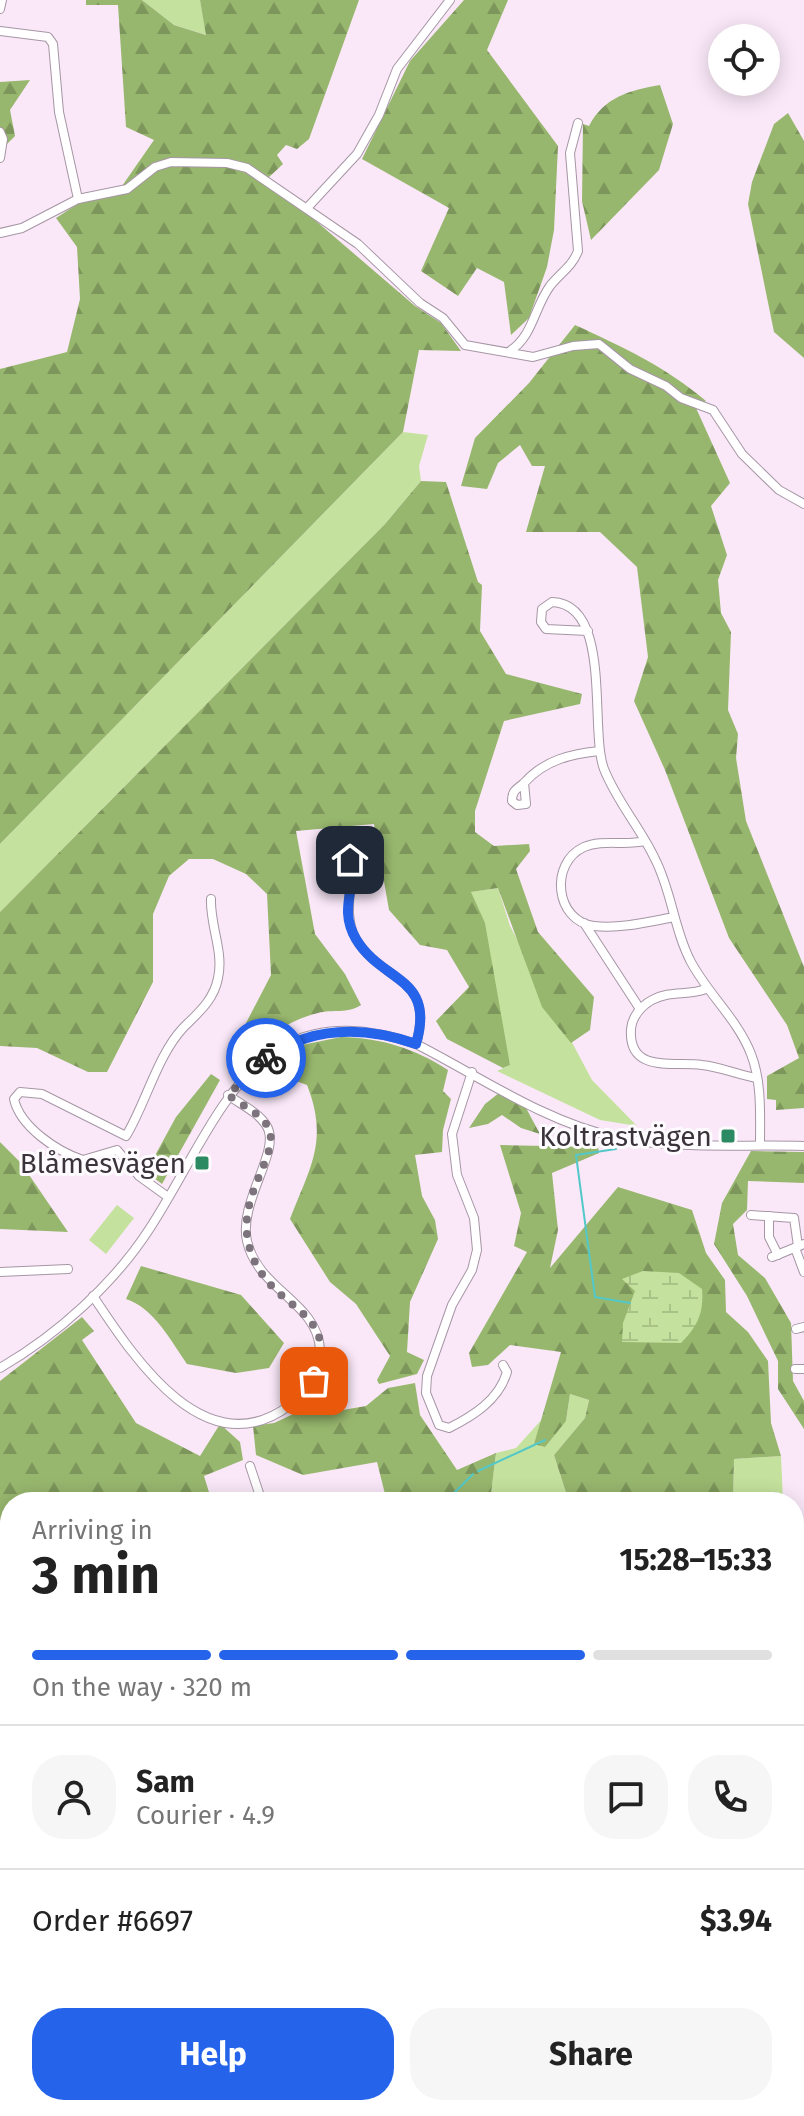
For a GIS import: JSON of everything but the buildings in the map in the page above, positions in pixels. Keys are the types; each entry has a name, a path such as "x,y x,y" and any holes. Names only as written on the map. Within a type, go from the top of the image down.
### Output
{"street":[{"path":"0,9 2,0"},
{"path":"307,208 357,154 379,115 397,69 450,0"},
{"path":"0,31 48,37 53,44 59,112 78,199"},
{"path":"510,351 522,343 549,287 573,264 578,251 570,153 578,123"},
{"path":"0,132 3,139 0,158"},
{"path":"0,233 22,228 78,199 127,189 155,167 171,162 227,163 247,168 358,244 420,303 443,318 465,345 533,357 573,346 599,344 630,369 666,386 681,398 713,410 742,454 779,490 804,504"},
{"path":"588,631 546,629 541,622 542,609 548,603 560,602 574,612 588,631 595,657 599,751 616,796 645,841 669,893 685,951 706,989 750,1050 757,1078 760,1144"},
{"path":"524,783 545,764 599,751"},
{"path":"640,1009 583,923 570,910 559,884 562,869 570,857 590,845 645,841"},
{"path":"325,848 350,860 353,867 347,913 356,939 378,964 402,979 416,998 420,1018 416,1044"},
{"path":"126,1136 42,1094 15,1094 15,1106 28,1122 48,1142 72,1156 95,1159 117,1150 126,1136 170,1046 198,1014 218,979 220,959 211,923 211,899"},
{"path":"583,923 624,925 674,917"},
{"path":"706,989 665,995 640,1009 631,1026 634,1049 643,1060 656,1064 710,1066 757,1078"},
{"path":"0,1368 48,1336 93,1296 149,1230 228,1095 255,1065 276,1050 315,1035 373,1032 416,1044 573,1124 615,1137 653,1142 804,1146"},
{"path":"472,1072 452,1134 457,1175 474,1218 477,1250 472,1270 452,1305 427,1376 426,1393 439,1425 449,1428 482,1408 501,1388 506,1374 503,1365"},
{"path":"93,1296 164,1391 183,1407 198,1414 234,1421 264,1418 284,1410 310,1387 320,1360 317,1332 306,1313 261,1273 246,1239 248,1201 270,1151 270,1131 262,1119 228,1095"},
{"path":"117,1150 139,1176 168,1197"},
{"path":"751,1215 794,1218 804,1272"},
{"path":"769,1216 769,1237 775,1256 799,1246"},
{"path":"0,1272 63,1271"},
{"path":"250,1466 259,1492"}],"green space":[{"path":"86,0 142,0 174,25 206,35 200,0 359,0 309,139 297,149 286,145 277,155 283,164 267,179 415,306 441,323 461,351 419,350 403,432 0,844 0,369 67,352 80,299 77,247 56,218 79,203 115,196 154,140 126,127 118,5 86,5"},
{"path":"142,0 200,0 207,35 174,25"},
{"path":"464,0 508,0 487,50 558,146 554,230 547,267 529,318 511,335 504,282 477,268 458,296 421,271 449,208 362,159 410,61"},
{"path":"30,80 10,110 15,136 0,151 0,82"},
{"path":"660,85 673,124 659,170 591,240 582,201 583,124 589,126 602,108 619,96"},
{"path":"788,113 804,141 804,358 774,332 748,204 752,182 774,124"},
{"path":"575,325 660,368 706,401 696,408 730,483 711,506 727,555 718,580 721,613 731,632 728,710 738,734 736,758 746,821 804,967 804,1108 776,1110 776,1100 767,1099 767,1076 799,1058 787,1025 729,938 665,770 634,701 648,657 637,567 600,532 526,532 545,466 532,466 520,445 498,463 487,489 461,486 475,438 529,383"},
{"path":"403,432 428,435 419,466 421,481 385,524 0,912 0,844"},
{"path":"421,481 446,482 478,582 482,585 480,631 506,674 582,694 580,704 504,721 475,811 475,832 494,846 529,844 530,851 516,869 538,932 594,997 590,1030 571,1043 542,1007 498,888 471,892 485,923 510,1065 503,1068 447,1039 436,1021 469,987 447,950 420,945 389,910 374,824 296,831 315,934 345,974 361,1005 295,1021 274,1032 236,1061 232,1050 271,975 267,894 246,874 213,859 189,859 169,876 153,914 153,982 107,1072 88,1072 37,1048 0,1046 0,912 385,524"},
{"path":"498,888 510,926 592,1080 637,1126 600,1120 497,1071 510,1065 471,892"},
{"path":"341,1037 370,1039 397,1046 448,1070 443,1091 451,1099 443,1130 442,1152 415,1155 422,1196 435,1220 438,1239 410,1302 407,1352 424,1360 417,1374 379,1384 377,1380 390,1356 356,1304 330,1282 290,1219 310,1169 317,1138 307,1085 282,1076 264,1078 265,1063 302,1045"},
{"path":"211,1074 220,1080 162,1184 146,1172 176,1117"},
{"path":"499,1093 526,1108 540,1134 521,1128 502,1115 488,1124 469,1128 485,1104"},
{"path":"0,1142 21,1163 68,1232 0,1229"},
{"path":"500,1145 598,1147 599,1153 552,1173 558,1230 550,1268 618,1187 692,1210 706,1253 725,1280 726,1312 748,1332 768,1361 771,1423 781,1456 734,1459 733,1492 566,1492 554,1455 585,1418 589,1400 570,1394 566,1421 545,1447 534,1444 561,1352 510,1345 488,1365 472,1367 469,1353 527,1252 514,1246 521,1213"},
{"path":"751,1151 804,1152 804,1183 748,1181 747,1210 733,1224 738,1255 765,1278 791,1323 793,1381 804,1401 804,1429 778,1389 778,1361 747,1296 714,1244 722,1203"},
{"path":"117,1205 134,1218 106,1254 89,1240"},
{"path":"141,1266 241,1295 284,1343 269,1368 236,1373 187,1364 153,1317 126,1299"},
{"path":"643,1271 679,1273 702,1289 699,1318 681,1343 622,1342 623,1323 635,1291 622,1279"},
{"path":"82,1317 94,1331 82,1340 136,1423 200,1456 220,1424 240,1442 243,1460 204,1476 209,1492 0,1492 0,1381"},
{"path":"415,1383 420,1415 457,1470 496,1453 491,1492 384,1492 377,1462 303,1475 256,1455 253,1426 274,1423 315,1404 337,1411 366,1406 388,1388"},
{"path":"570,1394 589,1400 585,1418 554,1455 566,1492 491,1492 496,1453 516,1448 544,1417 534,1444 566,1421"},
{"path":"781,1456 783,1492 733,1492 734,1459"}],"waterway":[{"path":"616,1149 576,1155 595,1297 630,1303"},
{"path":"478,1471 545,1440"},
{"path":"455,1492 473,1474"}],"way so far":[{"path":"266,1058 255,1065 228,1095 262,1119 271,1138 270,1151 248,1201 246,1239 261,1273 306,1313 317,1332 321,1353 314,1381"}],"place":[{"name":"Koltrastvägen","path":"728,1136"},
{"name":"Blåmesvägen","path":"202,1163"}],"route":[{"path":"266,1058 300,1039 331,1032 373,1032 416,1044 420,1018 416,998 402,979 378,964 366,952 350,925 347,913 353,867 350,860"}]}
